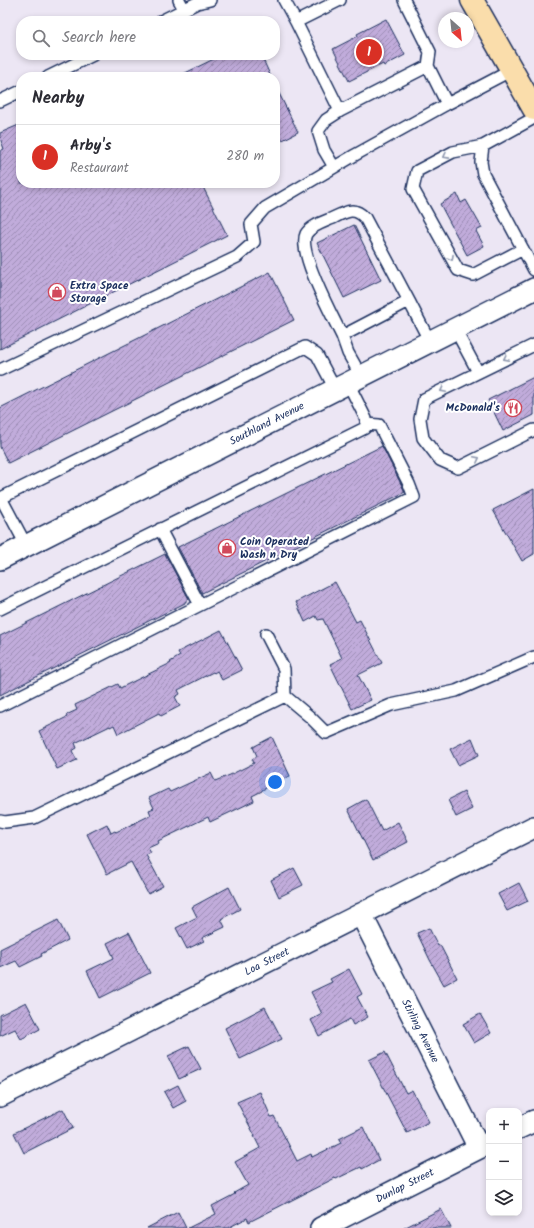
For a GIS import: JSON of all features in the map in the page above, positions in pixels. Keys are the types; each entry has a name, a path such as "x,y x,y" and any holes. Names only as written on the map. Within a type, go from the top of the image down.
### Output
{"main road":[{"path":"472,0 534,109"}],"street":[{"name":"Southland Avenue","path":"0,559 534,289"},
{"name":"Loa Street","path":"0,1096 534,827"},
{"name":"Stirling Avenue","path":"361,914 484,1146"},
{"path":"522,1127 534,1121"},
{"name":"Dunlap Street","path":"321,1228 484,1146"}],"lane":[{"path":"168,16 182,5 210,0"},
{"path":"284,0 340,111"},
{"path":"296,22 340,0"},
{"path":"404,0 430,52 428,66 447,104"},
{"path":"58,72 83,60"},
{"path":"334,167 324,150 318,131 326,120 340,111 428,66"},
{"path":"0,370 237,257 254,242 251,224 264,208 447,104 512,70"},
{"path":"0,101 16,93"},
{"path":"522,249 473,275 458,270 413,189 417,171 453,152 483,146 534,118"},
{"path":"483,146 481,162 484,174 534,270"},
{"path":"348,383 348,353 342,336 315,280 306,256 304,240 307,232 314,227 344,212 353,211 360,213 365,218 430,342"},
{"path":"342,336 409,302"},
{"path":"455,329 478,372"},
{"path":"534,344 424,399 420,420 423,438 440,460 458,468 534,430"},
{"path":"0,609 365,428 366,419 348,383 317,355 305,347 0,499 26,545"},
{"path":"0,706 414,497 410,484 379,425 366,424"},
{"path":"160,529 200,605"},
{"path":"266,634 284,669 285,696 326,732 391,705 456,691 534,657"},
{"path":"0,821 5,822 34,818 285,696"}],"building":[{"path":"386,19 405,55 349,81 333,49 358,36 357,34"},
{"path":"212,60 263,60 269,72 187,72"},
{"path":"280,95 298,132 280,141"},
{"name":"Extra Space Storage","path":"16,126 16,188 204,188 227,235 0,349 0,151 4,149 0,138 0,133"},
{"path":"457,194 461,203 466,200 482,228 476,231 484,246 467,255 440,204"},
{"path":"354,225 381,280 344,298 317,243"},
{"path":"270,272 294,320 8,463 0,447 0,408"},
{"name":"McDonald's","path":"534,377 534,415 503,431 488,400"},
{"path":"382,446 405,492 202,593 178,547"},
{"path":"534,489 534,554 522,561 493,510"},
{"path":"165,554 189,599 185,603 0,695 0,636"},
{"path":"335,582 356,622 360,620 382,663 358,675 371,700 352,709 330,664 342,658 323,619 318,620 316,616 305,622 296,602"},
{"path":"221,630 242,670 222,680 217,671 214,673 213,672 178,690 180,694 175,697 180,706 161,716 159,713 118,734 114,725 110,726 75,743 77,748 72,751 77,760 57,769 39,731 67,717 66,715 77,710 75,705 118,684 120,688 171,663 170,662 180,656 178,652"},
{"path":"272,737 290,776 252,796 254,801 210,822 208,817 158,841 159,843 148,848 151,853 146,855 163,886 148,894 131,862 107,874 87,834 107,824 111,833 116,832 151,815 149,810 154,808 149,798 168,789 170,792 211,773 215,781 254,763 252,759 257,756 253,747"},
{"path":"472,738 479,755 458,765 450,749"},
{"path":"464,792 472,809 456,817 448,800"},
{"path":"366,799 382,831 398,822 408,842 373,860 348,809"},
{"path":"294,868 303,885 279,897 271,880"},
{"path":"519,883 528,901 507,911 498,894"},
{"path":"229,887 240,909 221,919 225,927 202,938 204,941 187,949 176,928 197,917 192,907"},
{"path":"58,920 68,940 20,967 16,961 0,968 0,949"},
{"path":"429,928 438,946 440,945 457,978 444,985 417,933"},
{"path":"129,932 150,973 100,998 87,971 114,958 107,943"},
{"path":"349,969 362,994 357,997 368,1017 353,1025 350,1019 319,1036 311,1020 322,1014 311,992 332,982 330,979"},
{"path":"26,1002 40,1029 21,1039 15,1029 0,1036 0,1015"},
{"path":"265,1007 282,1039 240,1059 225,1028"},
{"path":"480,1014 491,1033 474,1043 463,1024"},
{"path":"189,1046 201,1069 179,1079 168,1056"},
{"path":"385,1052 406,1093 412,1090 429,1122 407,1133 369,1060"},
{"path":"178,1085 186,1101 173,1108 164,1092"},
{"path":"260,1092 271,1117 274,1116 297,1161 311,1154 312,1157 341,1143 339,1139 363,1127 379,1160 362,1169 361,1167 336,1179 335,1178 249,1222 247,1218 228,1228 188,1228 216,1214 212,1206 235,1194 234,1193 248,1185 235,1162 260,1148 237,1102"},
{"path":"63,1109 73,1128 24,1153 14,1133"},
{"path":"441,1209 451,1228 404,1228"},
{"path":"178,1212 186,1228 147,1228"}],"place":[{"name":"Arby's","path":"369,52"},
{"name":"Extra Space Storage","path":"57,292"},
{"name":"McDonald's","path":"513,408"},
{"name":"Coin Operated Wash n Dry","path":"227,548"}]}
